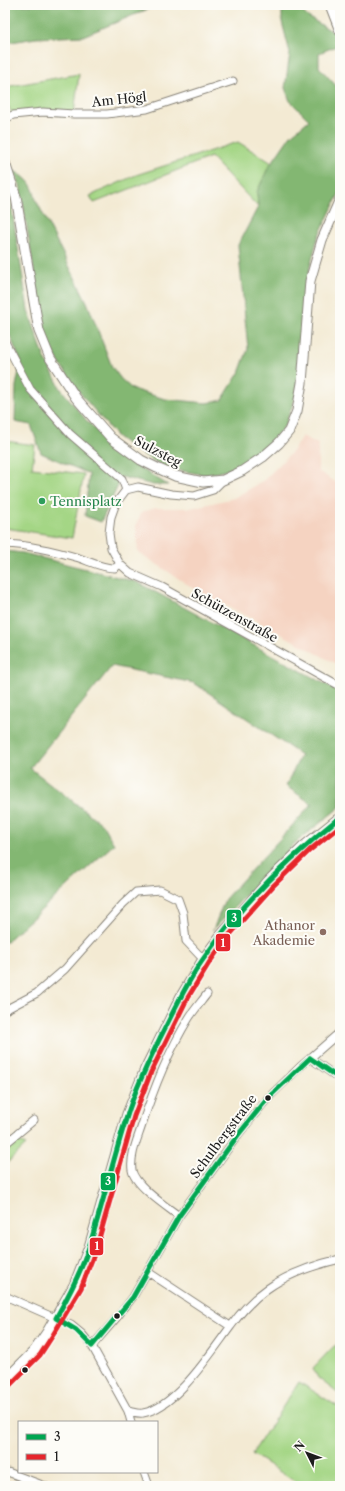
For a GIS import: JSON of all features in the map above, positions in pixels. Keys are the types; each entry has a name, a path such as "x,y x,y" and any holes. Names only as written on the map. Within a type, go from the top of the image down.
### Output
{"street":[{"path":"330,5 340,30"},
{"name":"Am Högl","path":"5,119 13,115 44,112 107,114 147,109 232,80"},
{"name":"Sulzsteg","path":"5,163 16,197 39,331 50,358 76,398 111,438 141,460 175,476 203,482 223,480 242,471 263,457 279,443 289,430 297,411 302,383 310,281 322,240 340,199"},
{"path":"5,342 30,389 70,434 122,480 126,490 138,487 171,494 194,496 213,490 223,480"},
{"name":"Schützenstraße","path":"126,490 116,503 111,517 109,532 111,548 120,564 130,573 162,587 340,686"},
{"path":"5,544 26,545 80,558 106,568 115,568 120,564"},
{"path":"5,1380 34,1351 56,1318 74,1285 89,1247 127,1114 145,1069 181,996 203,959 220,936 268,881 304,845 340,817"},
{"path":"5,1010 37,993 65,969 123,904 136,892 160,890 178,899 184,913 186,941 203,959"},
{"path":"179,1216 140,1185 132,1171 133,1156 144,1118 168,1058 189,1018 207,994"},
{"name":"Schulbergstraße","path":"92,1346 125,1307 148,1272 179,1216 238,1135 268,1098 340,1032"},
{"path":"310,1058 340,1079"},
{"path":"5,1144 34,1120"},
{"path":"128,1411 143,1413 154,1410 163,1404 187,1382 202,1365 230,1326 266,1289 298,1271 340,1259"},
{"path":"148,1272 230,1326"},
{"path":"5,1296 22,1302 49,1316 71,1325 82,1334 92,1346 128,1411 130,1421"},
{"path":"5,1471 45,1486"},
{"path":"144,1473 148,1486"}],"shaded area":[{"path":"302,436 318,444 318,471 340,485 340,666 196,590 138,552 136,524 142,512 156,508 191,508 234,498 264,480 291,453"}],"green space":[{"path":"5,5 158,5 83,36 36,38 5,43"},
{"path":"282,5 296,5 308,17 335,33 339,45 319,53 319,67 340,90 340,192 318,237 306,282 297,392 285,426 266,447 250,460 232,469 206,475 182,471 163,466 117,437 80,393 60,364 47,340 41,313 20,185 14,171 23,176 29,182 36,200 87,302 112,367 121,379 132,389 165,399 206,403 222,400 239,373 248,349 238,245 258,207 257,192 268,168 291,135 309,120 290,101 285,88 290,53 282,22"},
{"path":"79,74 74,114 13,115 5,101 5,87"},
{"path":"238,142 272,163 257,192 258,207 211,157 94,203 90,196 136,175"},
{"path":"5,179 9,192 28,310 45,359 61,389 87,421 119,452 143,470 168,485 153,485 122,477 101,522 85,516 89,474 41,453 31,425 15,422 16,386 21,362 5,324"},
{"name":"Tennisplatz","path":"5,441 35,445 32,468 84,474 72,538 5,528"},
{"path":"5,551 23,553 137,582 340,692 340,807 294,844 213,930 225,899 312,804 286,786 301,755 194,683 112,666 30,768 102,824 114,844 5,943"},
{"path":"19,1142 26,1145 5,1165 5,1146 9,1143"},
{"path":"340,1343 340,1395 318,1378 313,1368 333,1347"},
{"path":"299,1382 340,1408 340,1486 302,1486 252,1454"}],"transit line":[{"name":"3","path":"56,1318 66,1301 86,1256 130,1106 142,1076 186,987 218,938 250,900 284,865 340,817"},
{"name":"1","path":"10,1385 40,1355 81,1288 96,1249 134,1116 151,1072 187,999 225,940 273,886 310,850 340,826"},
{"name":"3","path":"310,1058 340,1079"},
{"name":"3","path":"56,1318 76,1330 92,1346 133,1297 179,1216 238,1135 268,1098 310,1058"}],"place":[{"name":"Tennisplatz","path":"42,501"},
{"name":"Athanor Akademie","path":"323,932"}]}
